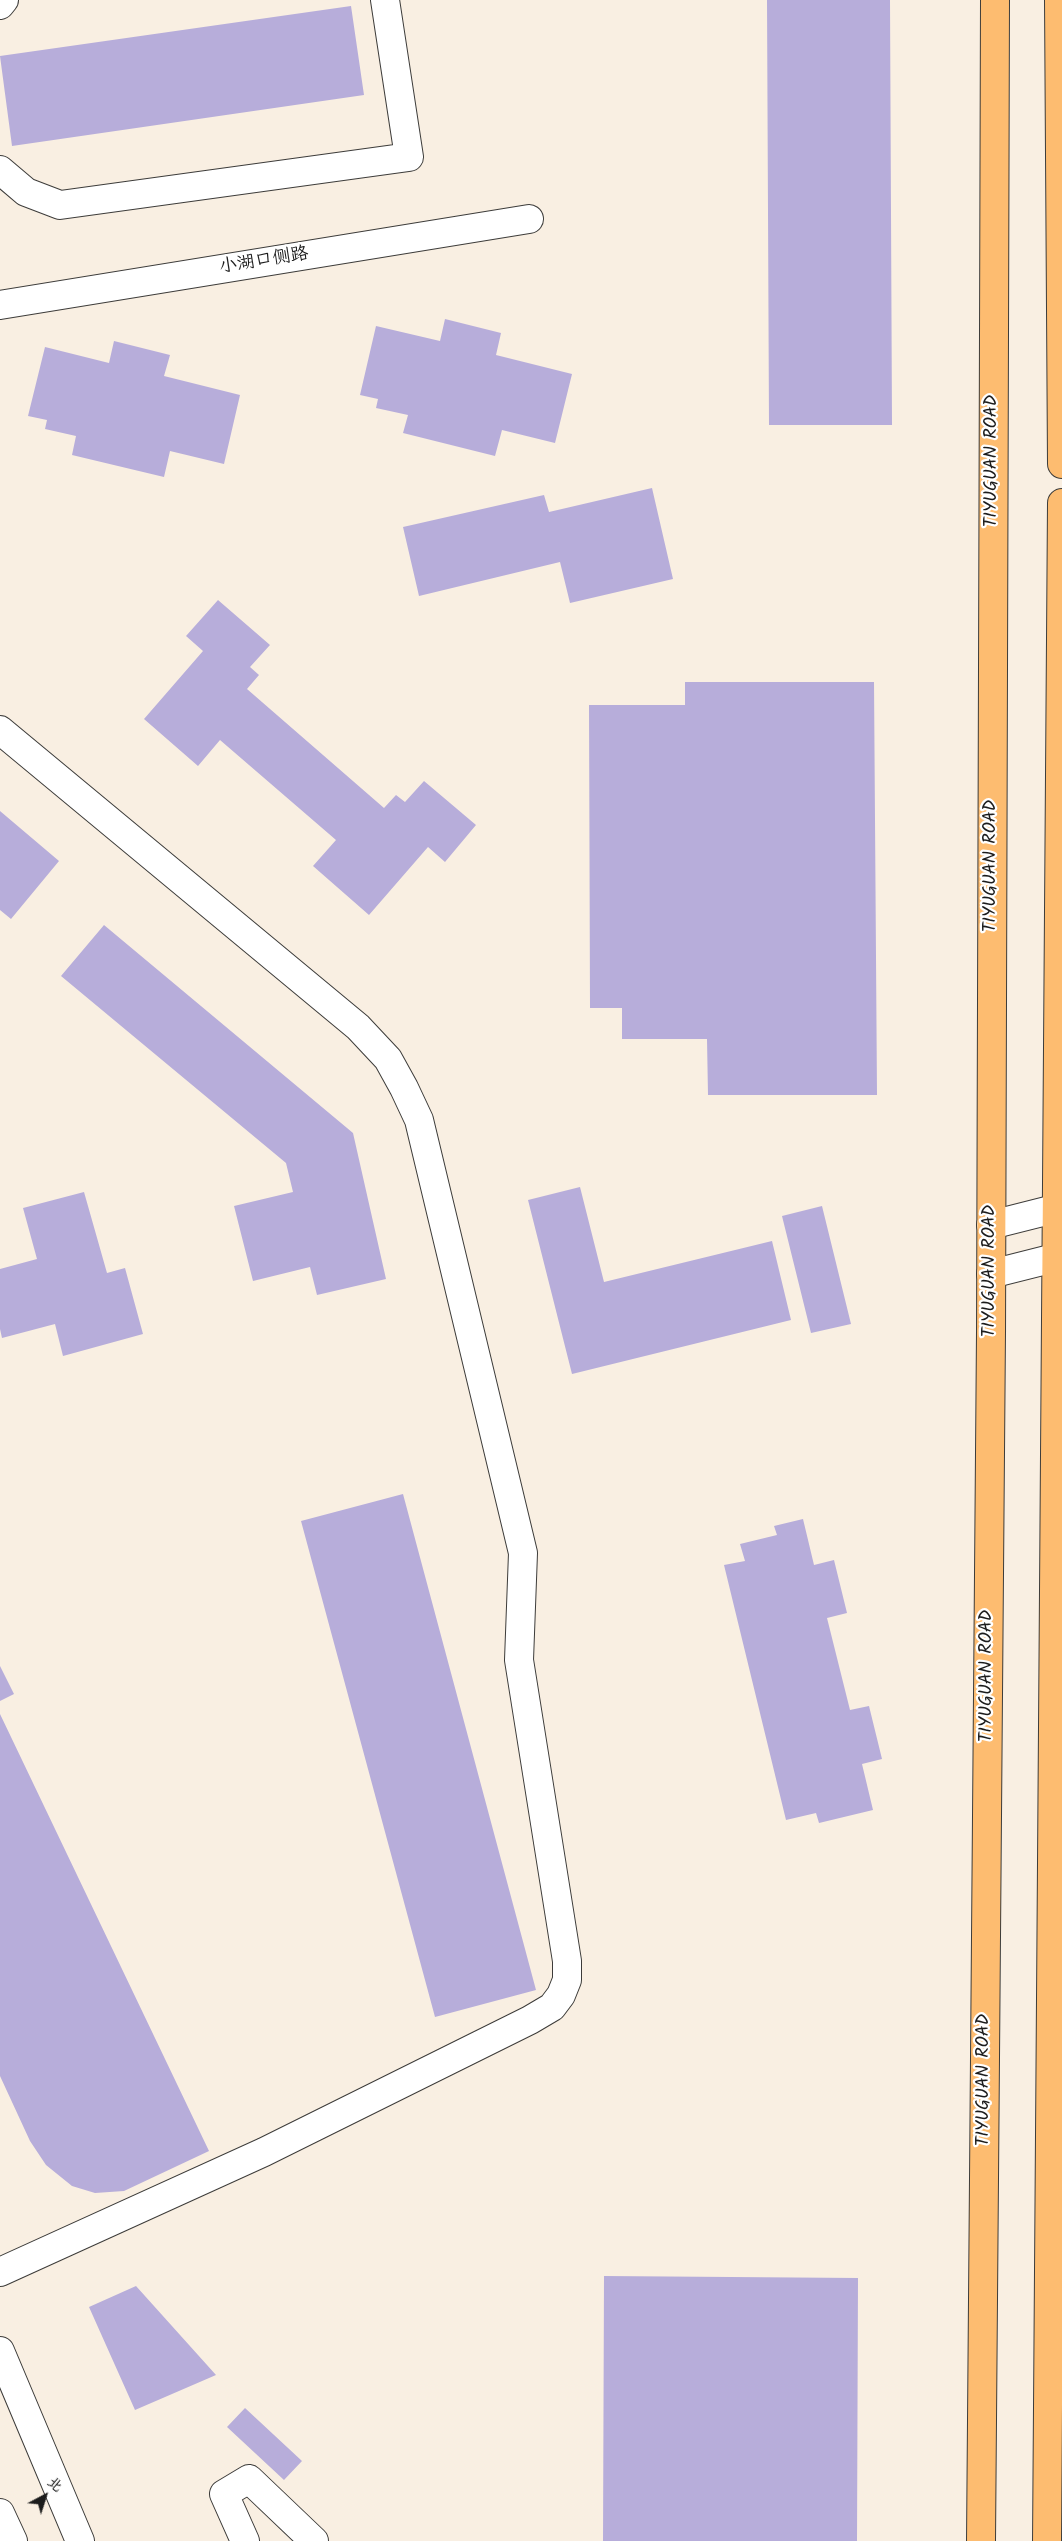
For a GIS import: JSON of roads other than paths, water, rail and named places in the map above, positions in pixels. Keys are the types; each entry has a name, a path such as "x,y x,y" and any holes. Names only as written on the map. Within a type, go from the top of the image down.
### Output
{"main road":[{"name":"TIYUGUAN ROAD","path":"981,2541 991,1274 995,0"},
{"path":"1059,0 1062,464"},
{"path":"1047,2541 1059,1397 1062,503"}],"street":[{"path":"0,5 4,0"},
{"path":"0,170 26,192 60,205 409,157 385,0"},
{"name":"小湖口侧路","path":"0,305 529,219"},
{"path":"0,730 358,1027 388,1059 419,1120 523,1553 519,1660 566,1961 567,1980 561,1995 552,2007 530,2020 264,2152 0,2272"},
{"path":"991,1225 1060,1207"},
{"path":"991,1274 1060,1257"},
{"path":"0,2351 80,2541"},
{"path":"245,2541 224,2494 249,2479 314,2541"},
{"path":"0,2513 13,2541"}]}
